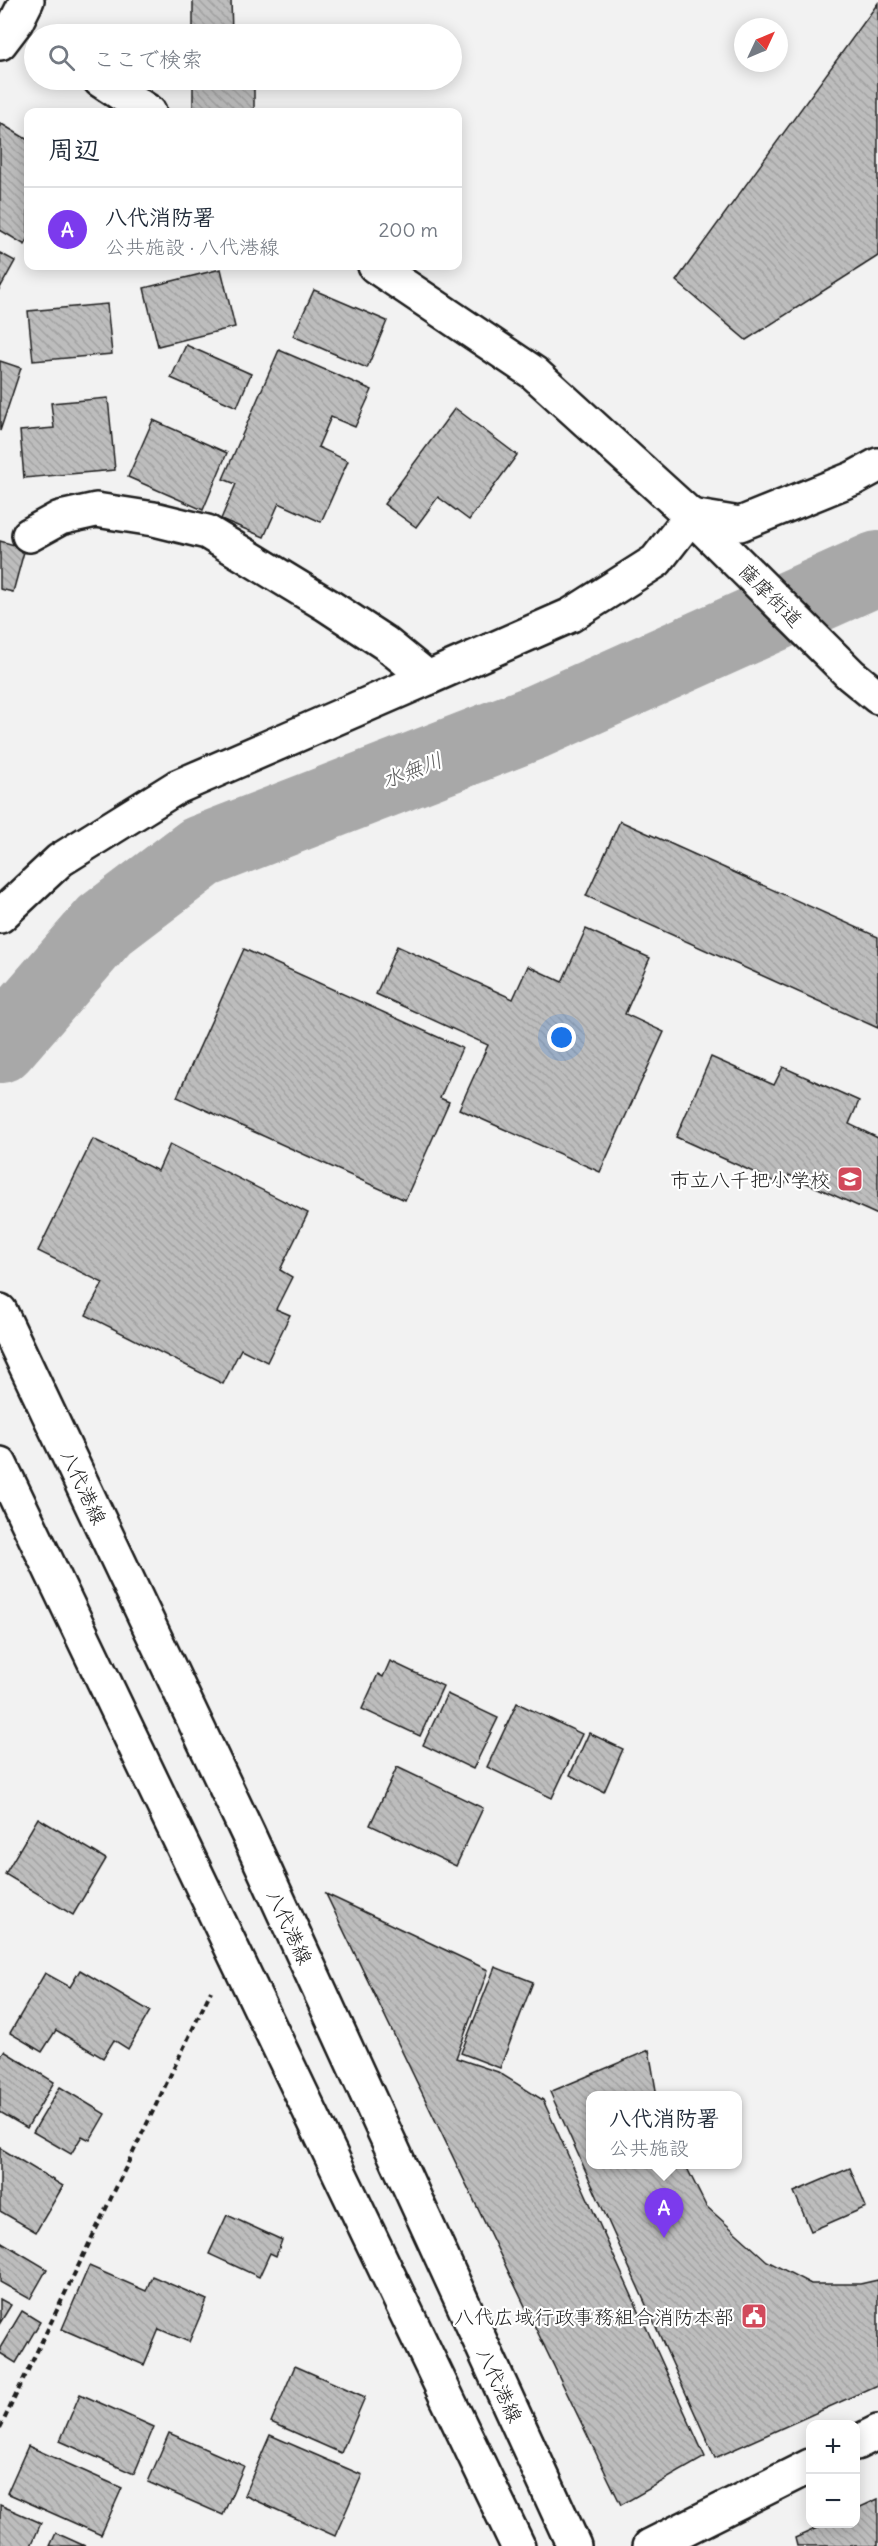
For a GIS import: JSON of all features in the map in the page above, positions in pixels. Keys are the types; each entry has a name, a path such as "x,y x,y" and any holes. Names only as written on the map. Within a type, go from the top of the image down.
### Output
{"main road":[{"path":"115,90 143,108"},
{"name":"薩摩街道","path":"381,270 534,373 691,516 851,675 878,697"},
{"path":"0,916 60,860 177,787 571,615 656,561 691,516 740,524 854,478 878,465"},
{"path":"29,535 60,518 96,510 154,519 207,532 385,643 428,678"},
{"name":"八代港線","path":"0,1311 248,1834 574,2546"},
{"path":"0,1464 234,1957 518,2546"},
{"path":"860,2441 878,2432"},
{"path":"650,2546 806,2468"}],"path":[{"path":"0,2428 208,1995 234,1957"}],"building":[{"path":"193,0 231,0 232,24 193,24"},
{"path":"878,3 878,256 746,340 676,281"},
{"path":"193,90 254,90 254,108 193,108"},
{"path":"0,123 24,138 24,244 0,230"},
{"path":"0,253 15,261 0,288"},
{"path":"221,270 235,327 158,346 144,288"},
{"path":"314,290 387,321 367,368 293,336"},
{"path":"107,304 112,354 33,361 28,311"},
{"path":"186,345 251,374 237,407 171,378"},
{"path":"279,350 372,390 355,427 331,417 318,447 348,461 321,522 279,503 264,537 221,519 236,484 223,479"},
{"path":"0,361 21,368 0,431"},
{"path":"108,398 115,470 24,478 20,431 54,428 51,403"},
{"path":"455,408 517,455 469,520 438,497 416,527 384,504"},
{"path":"153,420 227,453 203,510 128,477"},
{"path":"0,541 25,548 13,592 0,589"},
{"path":"620,821 878,937 878,1028 586,896"},
{"path":"586,929 650,958 625,1014 664,1032 600,1172 459,1109 488,1045 376,994 397,946 513,999 528,966 562,982"},
{"path":"244,949 462,1048 440,1098 449,1102 405,1200 177,1097"},
{"path":"711,1057 774,1085 783,1067 859,1101 849,1124 878,1138 878,1215 789,1175 784,1186 676,1137"},
{"path":"93,1139 158,1171 170,1144 308,1213 280,1270 292,1277 276,1309 290,1315 267,1362 241,1349 223,1384 86,1315 103,1283 38,1251"},
{"path":"390,1661 443,1686 420,1736 362,1709 378,1674 383,1677"},
{"path":"447,1694 498,1718 473,1769 423,1745"},
{"path":"517,1703 582,1734 552,1798 487,1767"},
{"path":"589,1733 623,1749 604,1792 570,1775"},
{"path":"397,1767 483,1808 456,1866 370,1825"},
{"path":"38,1818 106,1859 73,1915 5,1874"},
{"path":"326,1894 488,1970 456,2058 498,2072 543,2100 705,2457 621,2505"},
{"path":"495,1967 533,1982 500,2068 461,2053"},
{"path":"80,1970 150,2011 128,2049 114,2040 103,2058 56,2030 42,2052 10,2033 45,1973 70,1987"},
{"path":"649,2050 656,2091 586,2091 586,2169 688,2169 706,2206 767,2261 811,2284 860,2284 878,2280 878,2385 715,2458 550,2092"},
{"path":"4,2051 54,2082 27,2128 0,2112 0,2058"},
{"path":"60,2087 105,2114 90,2140 82,2136 71,2154 33,2132"},
{"path":"0,2148 63,2186 36,2232 0,2211"},
{"path":"850,2168 866,2207 811,2231 794,2192"},
{"path":"227,2215 282,2240 276,2256 270,2253 259,2277 209,2254"},
{"path":"0,2241 47,2269 30,2299 0,2282"},
{"path":"89,2266 146,2291 152,2276 207,2300 189,2342 159,2329 144,2365 62,2329"},
{"path":"0,2299 11,2305 0,2323"},
{"path":"22,2311 40,2322 16,2363 0,2353 0,2348"},
{"path":"295,2366 365,2397 341,2453 271,2422"},
{"path":"80,2394 154,2427 134,2474 60,2441"},
{"path":"169,2433 244,2466 223,2515 148,2482"},
{"path":"270,2435 362,2475 335,2536 244,2495"},
{"path":"28,2446 122,2488 101,2535 7,2493"},
{"path":"878,2499 878,2546 797,2546 795,2538 817,2528 860,2528 860,2507"},
{"path":"0,2505 41,2523 31,2546 0,2546"},
{"path":"56,2533 85,2546 50,2546"}],"waterway":[{"name":"水無川","path":"0,1046 105,925 201,852 533,723 878,568"}],"place":[{"name":"市立八千把小学校","path":"850,1179"},
{"name":"八代消防署","path":"664,2238"},
{"name":"八代広域行政事務組合消防本部","path":"754,2316"}]}
